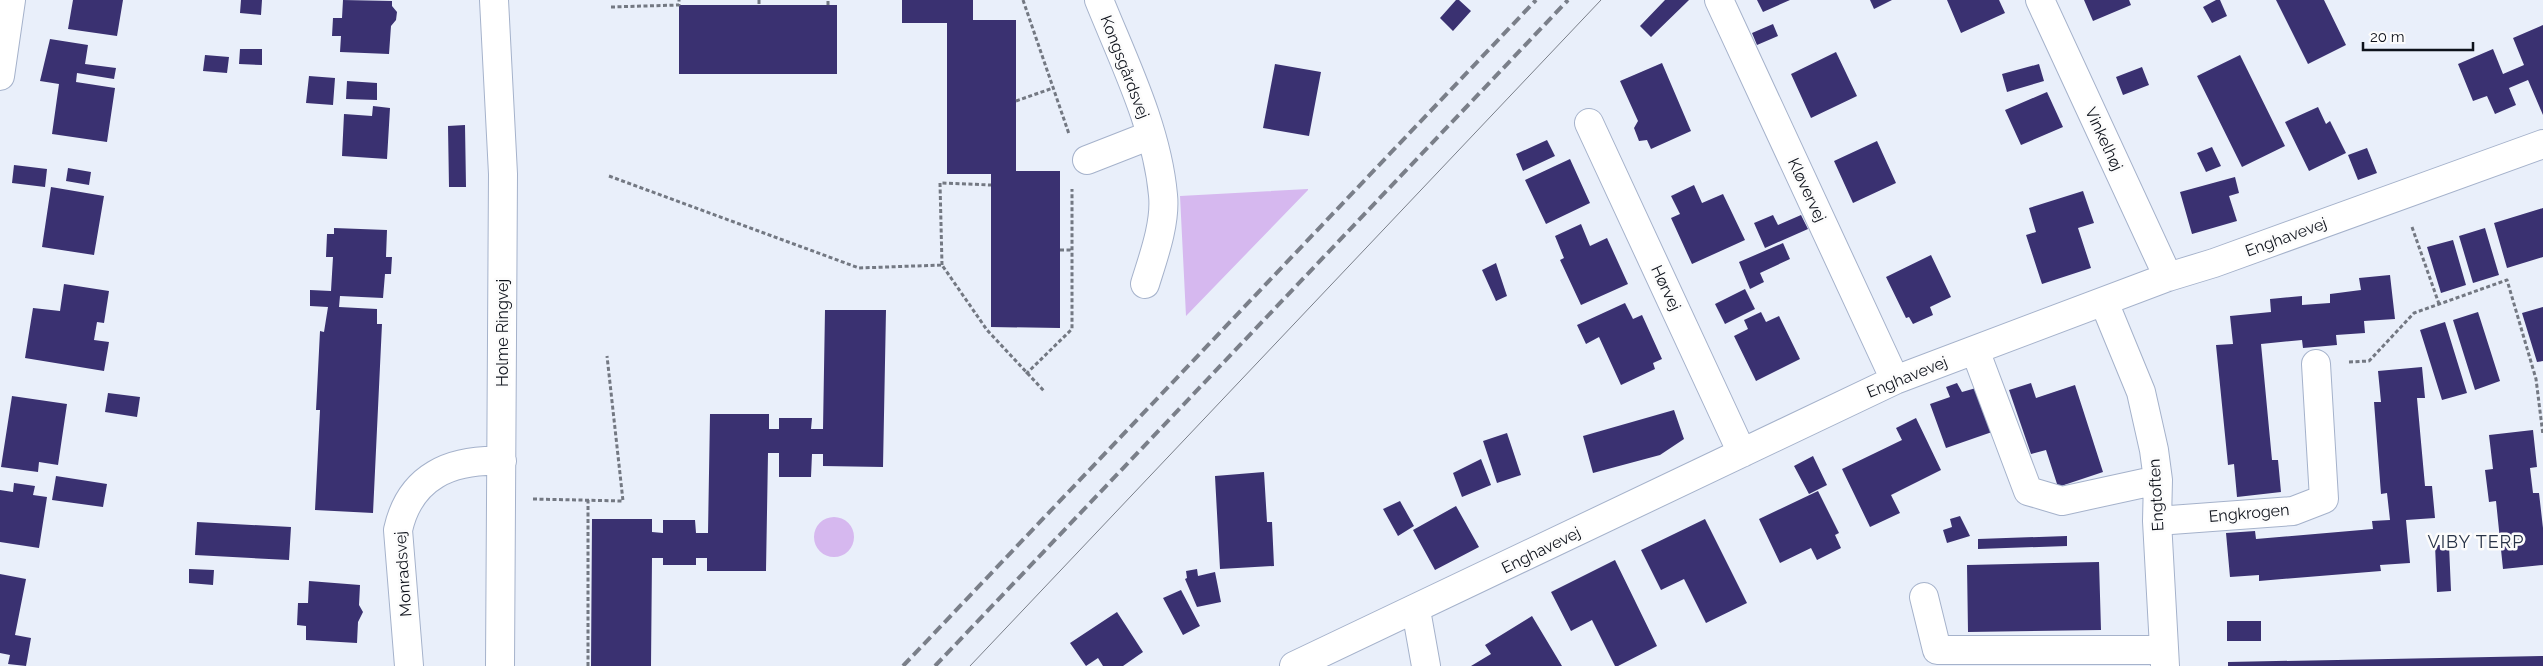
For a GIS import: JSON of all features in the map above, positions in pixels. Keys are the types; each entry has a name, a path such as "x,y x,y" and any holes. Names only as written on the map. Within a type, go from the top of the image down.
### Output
{"street":[{"path":"0,76 11,0"},
{"name":"Holme Ringvej","path":"494,0 503,174 500,666"},
{"name":"Kongsgårdsvej","path":"1100,0 1150,135 1164,197 1158,242 1145,284"},
{"name":"Kløvervej","path":"1719,0 1895,380"},
{"name":"Vinkelhøj","path":"2040,0 2168,277"},
{"name":"Hørvej","path":"1589,122 1742,453"},
{"name":"Kongsgårdsvej","path":"1088,160 1150,135"},
{"name":"Enghavevej","path":"1294,666 1416,610 1895,380 2168,277 2214,263 2543,144"},
{"name":"Engtoften","path":"2104,302 2141,392 2154,450 2158,480 2164,658"},
{"path":"1976,350 2028,491 2062,501 2158,480"},
{"name":"Engkrogen","path":"2158,521 2293,511 2324,499 2316,364"},
{"name":"Monradsvej","path":"410,666 398,530 402,512 410,496 442,470 471,461 502,460"},
{"path":"1924,597 1937,650 2164,658"},
{"path":"1416,610 1426,666"}],"path":[{"path":"611,7 679,5 679,0"},
{"path":"759,0 759,5"},
{"path":"828,0 828,5"},
{"path":"1023,0 1072,146 1088,160"},
{"path":"1016,101 1053,88"},
{"path":"609,176 859,268 942,265"},
{"path":"991,185 940,183 942,265 987,330 1026,374 1044,391"},
{"path":"1026,374 1072,330 1072,184"},
{"path":"2401,194 2439,304"},
{"path":"1060,250 1072,250"},
{"path":"2316,364 2369,361 2414,313 2507,280 2536,379 2543,436"},
{"path":"502,498 623,501 607,356"},
{"path":"588,500 588,666"}],"shaded area":[{"path":"1308,190 1186,316 1180,196"},
{"path":"838,517 845,520 851,526 854,537 853,545 845,554 838,557 830,557 823,554 815,545 814,533 817,526 826,518"}],"building":[{"path":"73,0 123,0 117,36 68,29"},
{"path":"241,0 262,0 261,15 240,13"},
{"path":"343,0 392,1 392,6 397,12 396,20 391,26 389,54 340,52 341,36 332,36 333,18 342,18"},
{"path":"902,0 973,0 973,20 1016,20 1016,171 1060,171 1060,328 991,327 991,174 947,174 947,23 902,23"},
{"path":"1456,0 1459,0 1471,11 1453,31 1440,18"},
{"path":"1665,0 1689,0 1651,37 1640,26"},
{"path":"1757,0 1790,0 1763,12"},
{"path":"1870,0 1892,0 1874,9"},
{"path":"1947,0 1999,0 2005,13 1961,33"},
{"path":"2084,0 2129,0 2131,5 2093,21"},
{"path":"2216,0 2220,0 2227,16 2212,23 2203,7"},
{"path":"2276,0 2324,0 2346,45 2308,64"},
{"path":"679,5 837,5 837,74 679,74"},
{"path":"1773,24 1778,36 1757,45 1752,33"},
{"path":"2543,25 2543,115 2528,80 2509,88 2516,105 2495,114 2487,96 2473,101 2458,64 2493,49 2503,74 2524,65 2513,38"},
{"path":"50,39 88,45 85,64 116,68 114,79 77,73 76,82 115,88 107,142 52,134 59,84 40,81"},
{"path":"240,49 262,49 262,65 239,64"},
{"path":"1836,52 1857,96 1811,118 1791,74"},
{"path":"205,55 229,57 227,73 203,71"},
{"path":"2240,55 2285,146 2242,167 2197,76"},
{"path":"1662,63 1691,131 1651,149 1647,140 1639,141 1634,128 1638,121 1620,81"},
{"path":"1275,64 1321,72 1309,136 1263,128"},
{"path":"2039,64 2044,81 2007,92 2002,74"},
{"path":"2142,67 2149,85 2123,95 2116,77"},
{"path":"309,76 335,78 333,105 306,103"},
{"path":"347,81 377,83 377,100 346,99"},
{"path":"2047,92 2063,127 2021,145 2005,110"},
{"path":"373,106 390,108 387,159 342,156 344,114 372,116"},
{"path":"2318,107 2326,124 2330,121 2346,153 2309,171 2285,122"},
{"path":"465,125 466,187 449,187 448,126"},
{"path":"1547,140 1555,156 1523,171 1516,154"},
{"path":"1877,141 1896,183 1853,203 1834,161"},
{"path":"2212,147 2221,166 2206,172 2197,153"},
{"path":"2367,148 2377,173 2358,180 2348,155"},
{"path":"1570,159 1590,203 1546,224 1525,180"},
{"path":"14,165 47,169 45,187 12,183"},
{"path":"68,168 91,172 89,185 66,181"},
{"path":"2235,177 2239,193 2229,196 2237,221 2192,234 2180,192"},
{"path":"1694,185 1702,203 1723,194 1745,240 1692,264 1671,218 1680,214 1671,196"},
{"path":"51,187 104,196 94,255 42,247"},
{"path":"2083,191 2094,223 2078,228 2091,268 2042,284 2026,235 2036,232 2029,208"},
{"path":"2543,208 2543,257 2507,268 2494,223"},
{"path":"1773,215 1778,225 1801,215 1808,229 1765,248 1754,223"},
{"path":"1581,224 1590,246 1607,238 1628,284 1581,305 1560,260 1564,258 1555,236"},
{"path":"334,228 387,230 386,257 392,257 391,274 385,274 383,298 340,296 339,307 377,309 377,324 382,324 373,513 315,510 320,410 316,410 320,331 324,332 328,307 310,306 310,290 331,291 333,257 326,257 327,234 334,234"},
{"path":"2485,228 2499,275 2473,283 2459,236"},
{"path":"2453,240 2466,285 2441,293 2427,247"},
{"path":"1783,243 1790,259 1760,273 1764,282 1750,289 1739,262"},
{"path":"1931,255 1951,297 1930,307 1933,315 1913,324 1909,317 1906,318 1886,277"},
{"path":"1496,263 1507,296 1496,301 1482,270"},
{"path":"2390,275 2395,319 2364,321 2365,333 2336,335 2337,345 2303,348 2302,340 2261,344 2272,460 2278,460 2281,492 2237,497 2234,464 2228,465 2216,345 2233,344 2230,316 2271,312 2270,299 2302,296 2302,305 2330,303 2330,294 2361,290 2359,278"},
{"path":"64,284 109,291 104,323 97,322 94,340 109,342 104,371 25,358 33,308 60,311"},
{"path":"1745,289 1755,309 1725,324 1715,304"},
{"path":"1625,303 1633,319 1642,315 1662,359 1653,363 1655,369 1621,385 1599,337 1586,344 1577,325"},
{"path":"2543,307 2543,361 2537,362 2522,313"},
{"path":"825,310 886,310 883,467 823,466 823,454 812,454 811,477 779,477 779,453 768,453 766,571 707,571 707,558 696,558 696,565 663,565 663,558 652,558 651,666 591,666 592,519 652,519 652,532 663,533 663,520 695,520 696,533 708,533 710,414 769,414 769,429 779,429 779,418 812,418 811,429 823,429"},
{"path":"1761,312 1766,322 1779,316 1800,359 1756,381 1734,336 1748,329 1744,320"},
{"path":"2478,312 2500,381 2475,390 2453,320"},
{"path":"2445,322 2467,393 2442,400 2420,330"},
{"path":"2422,367 2425,398 2417,398 2425,486 2432,486 2435,518 2406,520 2410,563 2380,565 2381,571 2259,581 2259,575 2230,577 2226,533 2255,531 2256,539 2373,529 2372,521 2390,520 2387,493 2381,494 2374,402 2381,402 2378,371"},
{"path":"1957,383 1962,392 1976,388 1992,432 1946,448 1930,404 1950,397 1946,387"},
{"path":"2031,383 2036,398 2075,385 2103,472 2058,487 2046,450 2031,454 2009,390"},
{"path":"108,393 140,397 137,417 105,412"},
{"path":"12,396 67,404 58,465 39,462 38,472 1,467"},
{"path":"1674,410 1684,439 1660,455 1593,473 1583,436"},
{"path":"1916,418 1941,470 1891,495 1900,513 1870,527 1842,469 1902,440 1896,428"},
{"path":"2533,430 2537,467 2530,468 2533,493 2539,493 2543,528 2543,565 2503,569 2496,501 2489,502 2485,470 2493,469 2489,435"},
{"path":"1507,433 1521,475 1497,483 1483,441"},
{"path":"1813,456 1827,485 1809,494 1794,466"},
{"path":"1481,459 1491,485 1462,497 1453,473"},
{"path":"1264,472 1267,522 1272,522 1274,566 1220,569 1215,476"},
{"path":"56,476 107,484 103,507 52,500"},
{"path":"14,483 35,486 33,495 47,497 39,548 0,542 0,490 13,492"},
{"path":"1818,491 1839,533 1835,535 1841,548 1817,560 1811,548 1780,563 1759,519"},
{"path":"1400,501 1414,526 1398,536 1383,509"},
{"path":"1456,506 1479,547 1435,570 1413,530"},
{"path":"1960,516 1970,536 1947,543 1943,530 1952,527 1950,519"},
{"path":"1705,519 1747,603 1706,623 1684,579 1661,590 1641,550"},
{"path":"197,522 291,527 289,560 195,555"},
{"path":"2067,536 2067,546 1978,549 1978,539"},
{"path":"2435,545 2449,545 2451,591 2437,592"},
{"path":"1615,560 1657,646 1618,666 1615,666 1592,620 1571,631 1551,592"},
{"path":"2099,562 2101,630 1968,632 1967,565"},
{"path":"189,569 214,570 213,585 189,583"},
{"path":"1197,569 1198,576 1215,572 1221,602 1197,607 1185,579 1187,578 1186,571"},
{"path":"0,574 26,579 15,635 31,638 26,666 8,664 10,655 0,653"},
{"path":"309,581 360,585 359,605 363,612 358,622 357,643 306,640 306,626 297,625 298,603 308,603"},
{"path":"1181,590 1200,626 1183,635 1163,598"},
{"path":"1117,612 1143,652 1123,666 1103,666 1098,658 1086,666 1070,643"},
{"path":"1532,616 1562,666 1471,666 1491,654 1485,645"},
{"path":"2227,621 2261,621 2261,641 2227,641"},
{"path":"2543,656 2543,666 2228,666 2228,662"}],"tram line":[{"path":"970,666 1601,0"}],"railway":[{"path":"903,666 1536,0"},
{"path":"935,666 1568,0"}],"district":[{"name":"VIBY TERP","path":"2476,541"}]}
